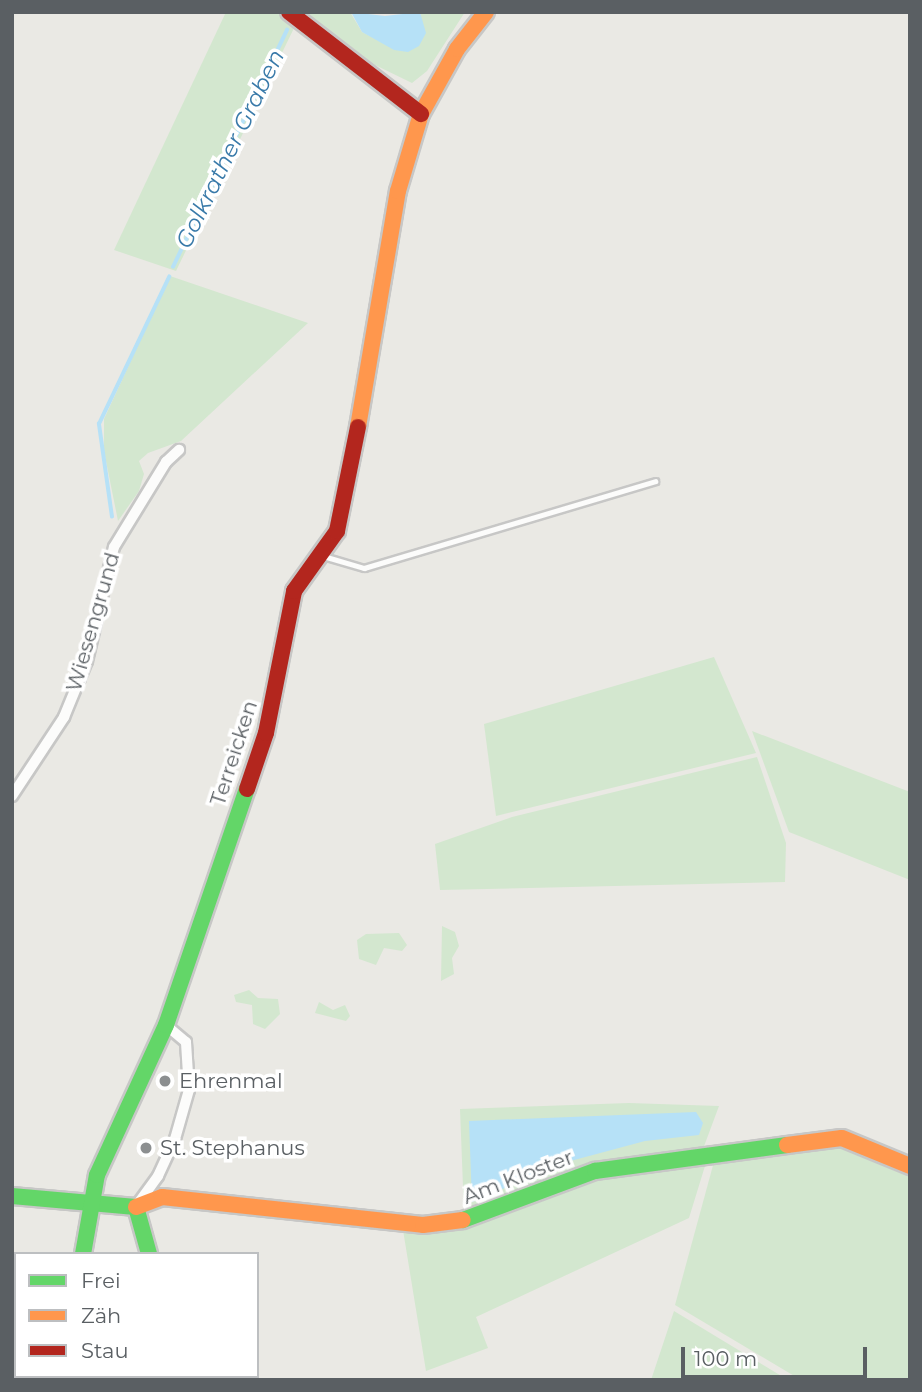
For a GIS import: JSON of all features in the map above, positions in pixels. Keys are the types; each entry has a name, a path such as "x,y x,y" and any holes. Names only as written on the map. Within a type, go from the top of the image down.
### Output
{"main road":[{"path":"289,12 421,114 457,50 486,12"},
{"name":"Terreicken","path":"83,1252 90,1201 97,1175 166,1024 266,733 294,591 317,554 337,531 345,508 385,288 398,191 421,114"},
{"name":"Am Kloster","path":"136,1206 162,1197 433,1224 505,1208 595,1171 815,1141 842,1138 910,1166"},
{"path":"12,1196 136,1206 148,1252"}],"street":[{"name":"Wiesengrund","path":"12,796 64,717 87,662 114,547 166,462 178,450"},
{"path":"136,1206 164,1164 189,1090 186,1042 166,1024"}],"lane":[{"path":"317,554 364,568 655,481"}],"green space":[{"path":"226,12 277,12 295,26 176,271 114,250"},
{"path":"305,12 350,12 362,32 378,40 421,16 420,12 465,12 427,71 412,83 375,65"},
{"path":"170,276 308,323 181,441 148,453 139,461 144,474 139,491 118,521 104,451 104,419"},
{"path":"714,657 756,753 496,816 484,724"},
{"path":"752,731 910,792 910,880 789,832"},
{"path":"757,757 786,843 785,882 440,890 435,844 512,817"},
{"path":"442,926 455,932 459,946 452,958 454,974 441,981"},
{"path":"399,933 407,945 402,951 384,948 376,965 359,959 357,940 366,934"},
{"path":"249,990 258,998 278,999 280,1014 265,1029 253,1024 252,1005 236,1002 234,995"},
{"path":"319,1002 333,1010 345,1005 350,1016 346,1021 315,1013"},
{"path":"629,1103 719,1106 703,1149 624,1158 464,1213 460,1109"},
{"path":"847,1144 910,1173 910,1380 801,1380 675,1305 715,1158"},
{"path":"705,1166 689,1218 476,1317 488,1348 426,1371 403,1230 598,1175"},
{"path":"674,1311 788,1380 651,1380"}],"water":[{"path":"351,12 385,16 420,12 426,33 419,46 408,52 394,50 362,32"},
{"path":"696,1112 703,1123 699,1135 645,1141 563,1163 472,1202 469,1121"}],"waterway":[{"name":"Golkrather Graben","path":"173,267 287,30"},
{"name":"Golkrather Graben","path":"112,517 99,424 169,277"}],"traffic: fast":[{"path":"83,1252 97,1175 166,1025 247,789"},
{"path":"463,1220 595,1171 787,1145"},
{"path":"12,1196 136,1207"},
{"path":"136,1207 148,1252"}],"traffic: slow":[{"path":"358,427 398,191 421,114 457,49 486,12"},
{"path":"787,1145 842,1138 910,1166"},
{"path":"136,1207 162,1197 423,1225 463,1220"}],"traffic: jam":[{"path":"289,12 421,114"},
{"path":"247,789 266,733 294,591 337,531 358,427"}],"place":[{"name":"Ehrenmal","path":"165,1081"},
{"name":"St. Stephanus","path":"146,1148"}]}
